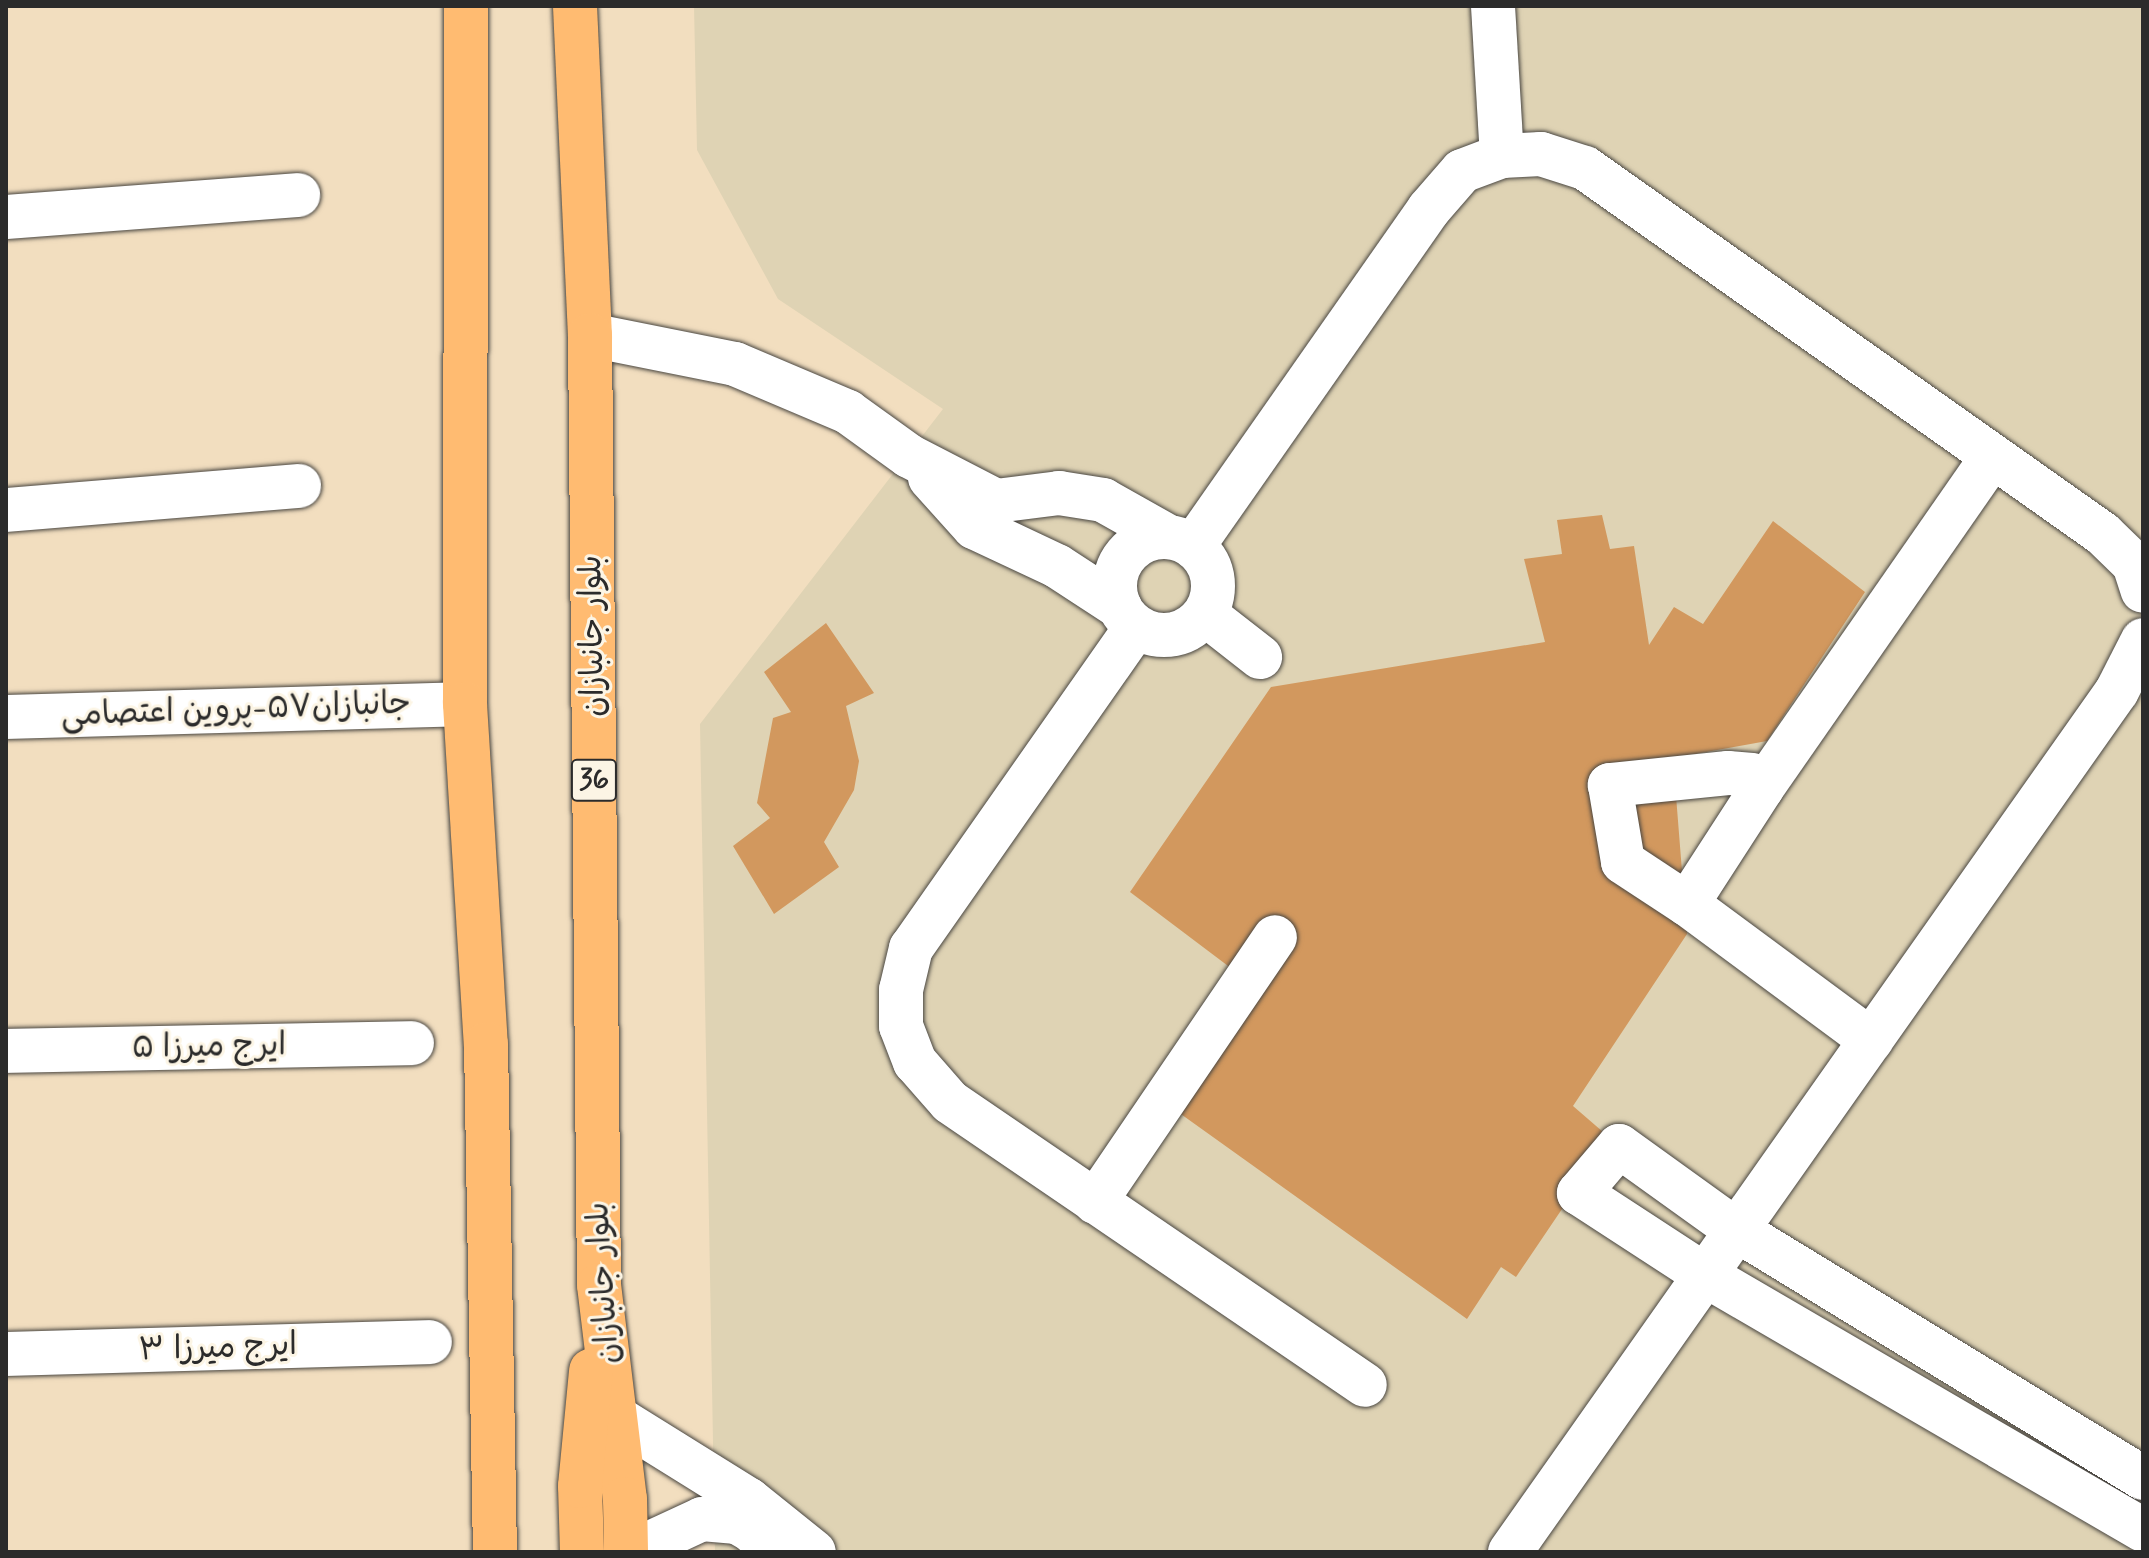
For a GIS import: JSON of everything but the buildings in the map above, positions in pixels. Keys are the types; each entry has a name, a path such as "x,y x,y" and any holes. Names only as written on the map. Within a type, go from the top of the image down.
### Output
{"main road":[{"path":"466,6 465,704 486,1044 495,1552"},
{"name":"بلوار جانبازان","path":"575,6 590,335 599,1285 625,1499 628,1552"},
{"path":"582,1552 580,1486 599,1285"}],"street":[{"path":"1493,6 1502,156"},
{"path":"1181,541 1429,209 1462,171 1502,156 1541,154 1585,168 2103,534 2134,564 2143,591"},
{"path":"6,217 298,195"},
{"path":"590,335 735,364 848,412 909,456 996,501 1059,493 1103,500 1181,541 1209,565 1213,578 1211,603 1196,624 1173,635 1148,633 1057,566 974,527 909,456"},
{"path":"1687,904 1762,788 1993,456"},
{"path":"6,510 299,486"},
{"path":"1128,617 1115,582 1124,558 1144,542 1181,541"},
{"path":"1205,614 1260,657"},
{"path":"1128,617 911,948 901,990 901,1026 915,1062 950,1102 1365,1385"},
{"path":"1510,1552 2117,691 2143,640"},
{"name":"جانبازان۵۷-پروین اعتصامی","path":"6,717 465,704"},
{"path":"1762,788 1752,775 1728,773 1610,785 1623,862 1687,904 1871,1040"},
{"path":"1095,1202 1275,937"},
{"name":"ایرج میرزا ۵","path":"6,1051 412,1043"},
{"path":"2143,1478 1736,1230 1619,1146 1579,1193 1705,1275 2143,1530"},
{"name":"ایرج میرزا ۳","path":"6,1354 430,1342"},
{"path":"614,1416 749,1500 814,1552"},
{"path":"628,1552 702,1519 737,1522 751,1530 774,1552"}],"shaded area":[{"path":"694,6 2143,6 2143,1552 715,1552 700,724 943,409 778,299 697,150"}]}
